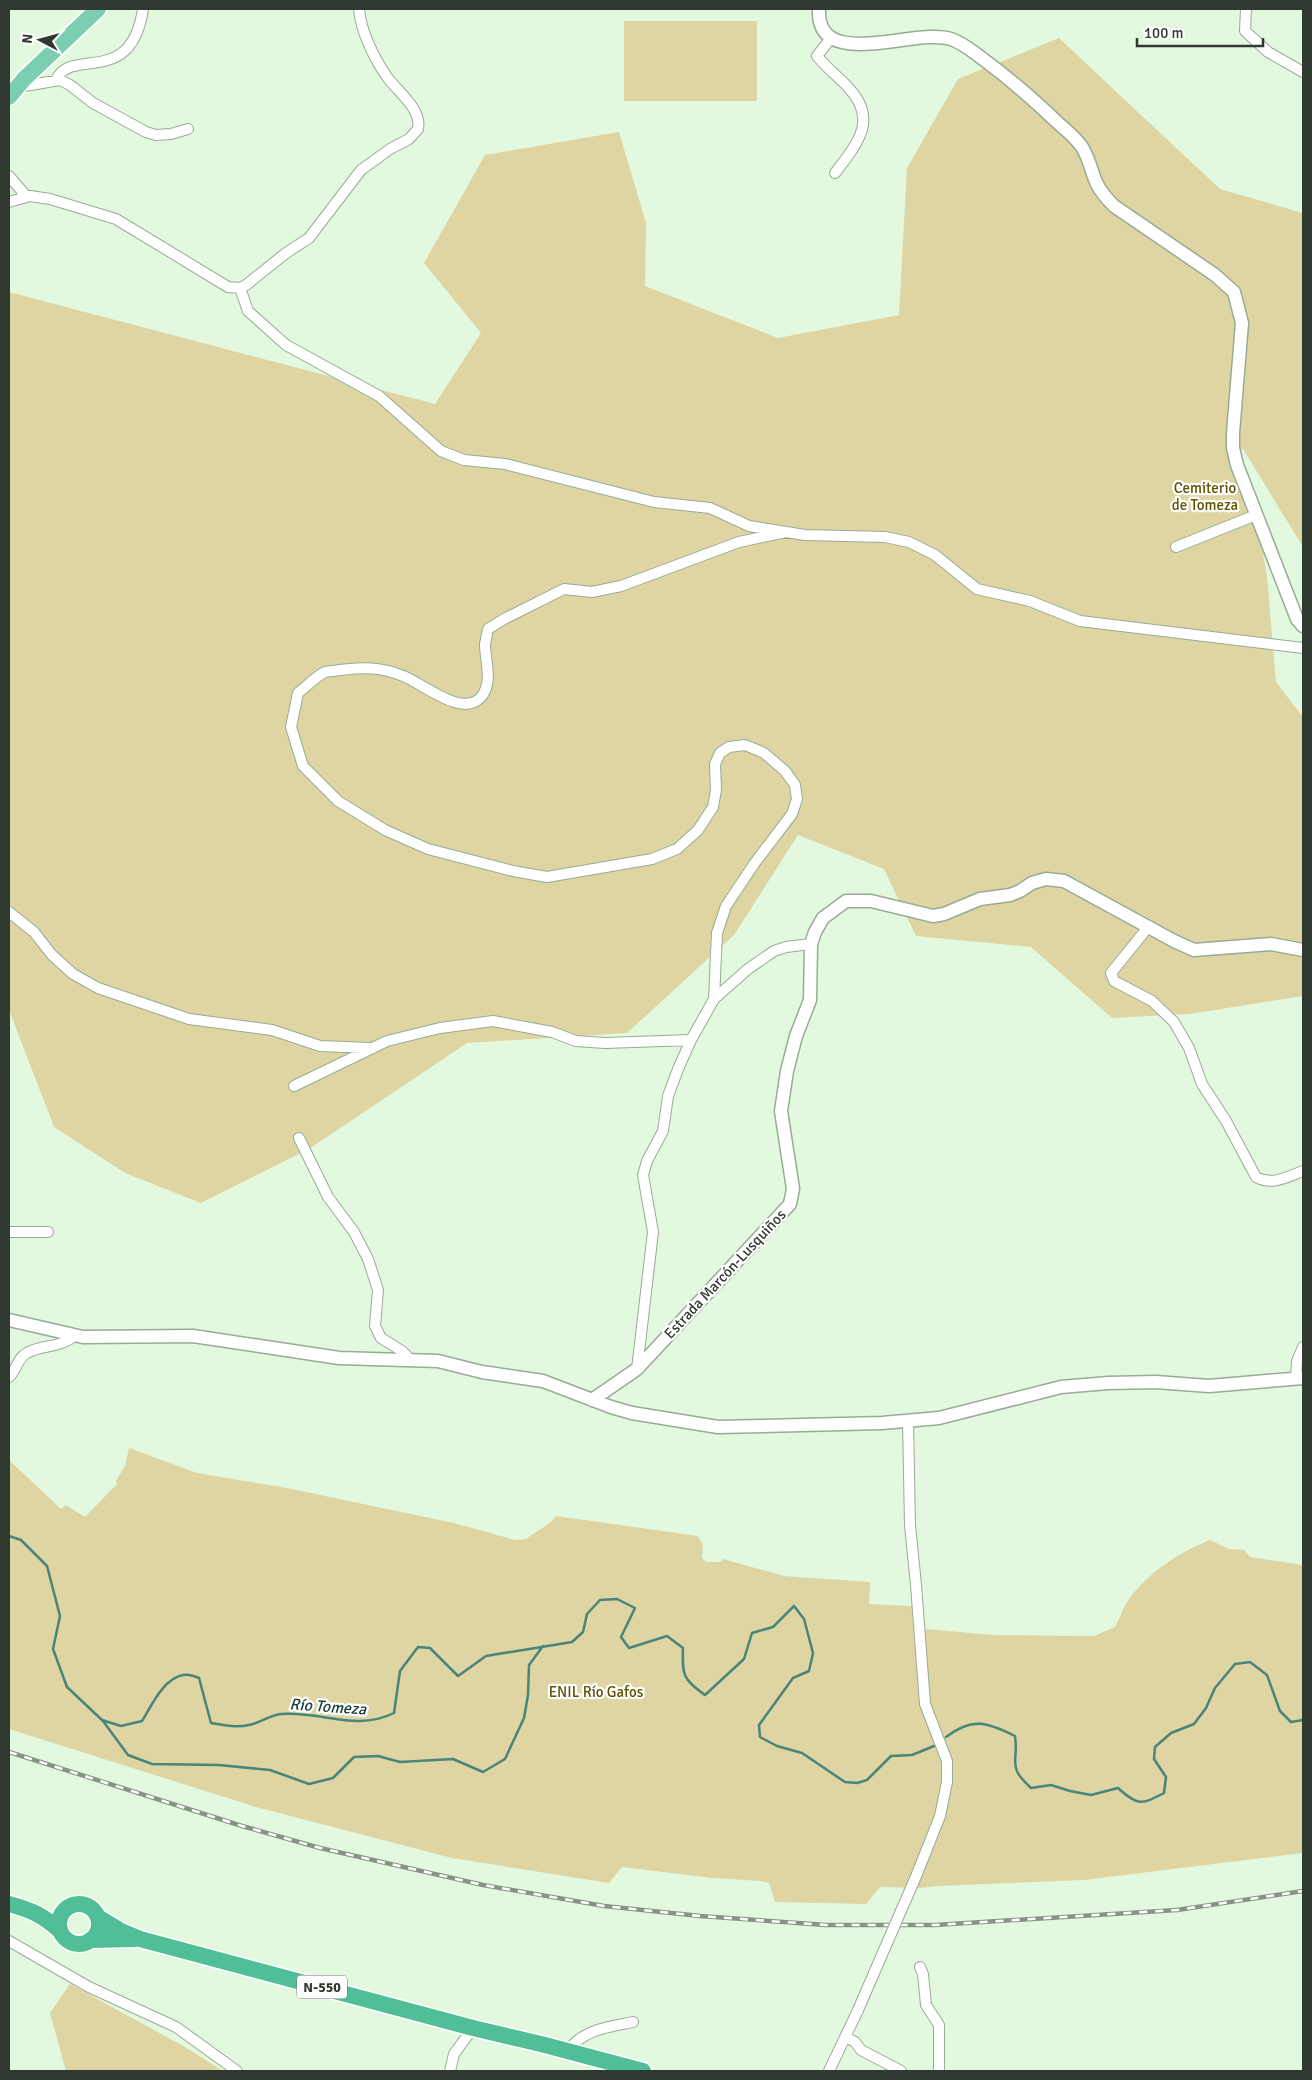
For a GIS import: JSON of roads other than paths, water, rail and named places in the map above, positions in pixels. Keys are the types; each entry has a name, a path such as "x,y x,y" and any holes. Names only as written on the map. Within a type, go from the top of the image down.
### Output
{"highway":[{"name":"N-550","path":"16,1905 56,1909 78,1903 83,1904 92,1909 98,1917 123,1932 140,1939 473,2028 568,2051 606,2066"},
{"name":"N-550","path":"16,1905 46,1918 64,1937 74,1944 82,1944 90,1940 140,1939"},
{"path":"60,1931 59,1918 67,1907"},
{"path":"90,1940 98,1929 98,1917"},
{"name":"N-550","path":"504,2036 554,2054 606,2066 643,2071"},
{"path":"606,2066 630,2071"}],"main road":[{"path":"15,87 98,9"}],"street":[{"path":"56,80 62,70 116,57 128,50 139,30 143,9"},
{"path":"9,202 27,197 50,198 116,218 228,287 240,288 309,238 361,170 390,149 409,139 418,129 417,117 411,105 388,77 374,55 360,20 359,9"},
{"path":"819,9 820,24 823,30 831,38 843,43 858,45 933,36 953,39 967,47 1018,86 1081,144 1088,157 1096,181 1114,206 1215,275 1234,292 1242,323 1233,448 1237,465 1256,515 1297,619 1303,626"},
{"path":"1246,9 1245,32 1268,52 1303,72"},
{"path":"831,38 817,56 857,97 862,106 864,117 861,138 836,172"},
{"path":"15,87 56,80 65,81 93,104 146,132 156,135 171,134 188,129"},
{"path":"9,176 27,197"},
{"path":"240,288 248,311 286,345 379,396 441,451 464,460 505,464 654,502 710,508 749,526 805,535 885,537 909,542 935,555 977,589 1030,601 1080,621 1303,648"},
{"path":"1176,548 1256,515"},
{"path":"714,999 717,932 726,906 754,864 792,814 797,799 795,785 785,771 764,753 744,745 729,747 720,753 715,764 716,790 713,808 698,830 677,849 652,859 548,877 428,849 385,830 338,801 303,766 291,727 298,694 325,672 359,667 383,669 405,676 434,695 454,702 469,703 481,698 486,686 488,666 485,644 488,629 504,618 564,589 592,592 621,586 739,542 786,532"},
{"name":"Estrada Marcón-Lusquiños","path":"592,1400 637,1369 790,1204 793,1189 781,1111 786,1071 796,1036 810,1000 811,944 815,932 823,918 846,901 871,901 933,916 944,914 980,899 1020,892 1032,883 1046,879 1064,881 1194,950 1271,944 1303,950"},
{"path":"9,912 34,932 52,955 73,974 98,988 189,1020 272,1030 320,1046 372,1048"},
{"path":"1149,926 1116,964 1111,973 1114,982 1152,1001 1174,1022 1189,1048 1202,1084 1226,1121 1256,1177 1271,1182 1303,1172"},
{"path":"637,1369 653,1232 643,1175 647,1161 663,1130 668,1096 690,1040 714,999 748,969 774,951 786,947 811,944"},
{"path":"294,1086 387,1041 440,1028 493,1021 552,1032 576,1041 605,1043 690,1040"},
{"path":"299,1138 328,1198 354,1232 368,1260 378,1290 375,1326 381,1338 402,1351 411,1360"},
{"path":"9,1232 48,1232"},
{"path":"9,1320 76,1336 108,1338 160,1335 193,1336 285,1348 327,1357 438,1361 482,1372 543,1382 632,1413 718,1427 908,1421 939,1418 1061,1387 1127,1382 1208,1386 1300,1378 1297,1360 1303,1346"},
{"path":"9,1377 14,1373 18,1360 27,1352 65,1344 76,1336"},
{"path":"829,2071 846,2037 917,1874 940,1816 948,1782 947,1760 925,1704 910,1525 908,1421"},
{"path":"9,1941 89,1987 176,2028 237,2071"},
{"path":"920,1967 923,1974 926,2005 939,2025 939,2071"},
{"path":"568,2051 574,2042 602,2028 633,2022"},
{"path":"450,2071 454,2054 473,2028"},
{"path":"846,2037 855,2042 861,2050 901,2071"}],"waterway":[{"name":"Río Tomeza","path":"9,1536 21,1540 47,1566 60,1616 53,1649 67,1687 102,1720 121,1726 142,1721 164,1687 176,1677 185,1675 199,1678 211,1723 244,1726 281,1714 311,1715 352,1721 380,1718 394,1713 400,1671 418,1647 430,1648 458,1676 486,1656 572,1642 583,1632 587,1614 600,1600 617,1599 635,1608 621,1637 629,1648 667,1636 683,1648 685,1676 692,1685 705,1695 744,1659 752,1633 773,1627 794,1606 804,1619 813,1653 809,1671 793,1678 759,1725 760,1737 777,1746 802,1753 845,1782 857,1783 867,1780 891,1756 912,1755 934,1746"},
{"name":"Río Tomeza","path":"103,1721 128,1755 152,1764 219,1765 270,1770 309,1784 333,1778 354,1757 378,1756 400,1762 453,1759 483,1772 505,1759 524,1718 528,1695 529,1665 543,1646"},
{"name":"Río Tomeza","path":"946,1737 964,1726 972,1724 996,1727 1015,1736 1016,1769 1031,1788 1051,1785 1091,1795 1118,1788 1130,1798 1140,1802 1150,1800 1164,1793 1166,1777 1154,1759 1155,1747 1171,1733 1194,1724 1206,1708 1215,1688 1235,1664 1250,1662 1267,1675 1280,1711 1291,1722 1303,1720"}],"railway":[{"path":"9,1752 242,1826 320,1848 483,1885 604,1906 700,1916 826,1925 935,1925 1177,1910 1303,1891"}],"park label":[{"name":"Cemiterio de Tomeza","path":"1205,496"},
{"name":"ENIL Río Gafos","path":"596,1692"}]}
